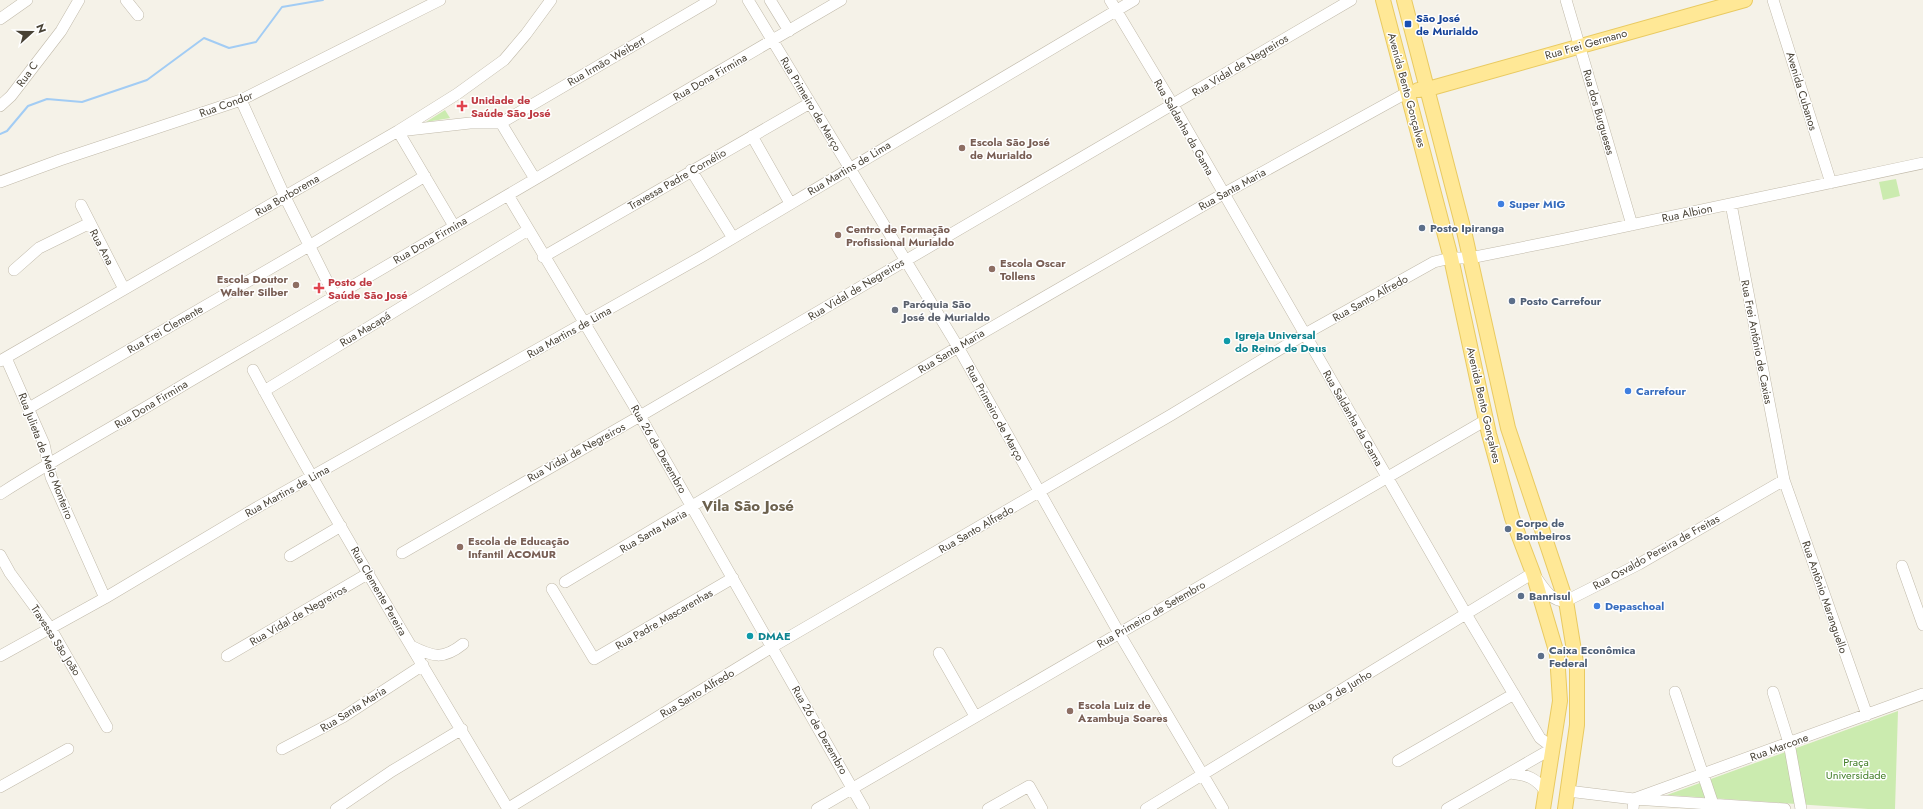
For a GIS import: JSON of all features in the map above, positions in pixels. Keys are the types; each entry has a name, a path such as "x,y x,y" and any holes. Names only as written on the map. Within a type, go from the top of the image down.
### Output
{"main road":[{"name":"Avenida Bento Gonçalves","path":"1382,0 1408,92 1451,258 1486,420 1512,518 1533,573 1557,654 1560,701 1543,809"},
{"name":"Avenida Bento Gonçalves","path":"1404,0 1470,258 1508,428 1566,601 1577,669 1577,725 1565,809"},
{"name":"Rua Frei Germano","path":"1428,89 1580,45 1745,0"},
{"name":"Rua Santa Maria","path":"1408,92 1428,89"}],"street":[{"path":"0,19 27,0"},
{"name":"Rua C","path":"0,106 11,96 61,31 80,0"},
{"path":"126,0 138,15"},
{"name":"Rua Condor","path":"0,182 60,160 241,100 346,49 440,0"},
{"name":"Rua Borborema","path":"3,360 398,131 457,94 504,60 526,34 551,0"},
{"name":"Rua Irmão Weibert","path":"501,123 712,0"},
{"name":"Rua Primeiro de Março","path":"748,0 958,347 1118,633 1223,809"},
{"path":"770,0 789,31"},
{"name":"Rua Dona Firmina","path":"0,494 50,462 112,428 334,295 842,0"},
{"name":"Rua Saldanha da Gama","path":"1110,0 1173,105 1466,614 1540,738 1553,748"},
{"name":"Rua Martins de Lima","path":"0,656 105,598 243,515 733,238 1134,0"},
{"name":"Rua Vidal de Negreiros","path":"402,553 640,416 1351,0"},
{"name":"Rua dos Burgueses","path":"1566,0 1632,225"},
{"name":"Avenida Cubanos","path":"1773,0 1830,183"},
{"name":"Rua Santa Maria","path":"565,582 693,507 958,347 1223,194 1408,92"},
{"path":"241,100 285,197 334,295"},
{"name":"Travessa Padre Cornélio","path":"543,256 810,103"},
{"path":"454,226 398,131 470,123 501,123 535,179"},
{"path":"752,136 790,203"},
{"name":"Rua Albion","path":"1451,258 1470,258 1923,163"},
{"path":"691,170 733,238"},
{"name":"Rua Frei Clemente","path":"29,408 309,246 425,176"},
{"name":"Rua 26 de Dezembro","path":"508,195 693,507 864,809"},
{"name":"Rua Frei Antônio de Caxias","path":"1730,204 1784,480"},
{"name":"Rua Ana","path":"81,205 124,289"},
{"path":"14,270 39,248 90,222"},
{"name":"Rua Macapá","path":"264,391 528,230"},
{"name":"Rua Santo Alfredo","path":"508,809 772,647 1039,492 1305,334 1434,262 1451,258"},
{"name":"Rua Julieta de Melo Monteiro","path":"3,360 29,408 50,462 52,476 105,598"},
{"name":"Rua Clemente Pereira","path":"253,370 312,477 508,809"},
{"name":"Rua Primeiro de Setembro","path":"816,809 1246,560 1386,476 1486,420"},
{"name":"Rua Osvaldo Pereira de Freitas","path":"1566,601 1639,564 1784,480"},
{"name":"Rua Antônio Maranguello","path":"1784,480 1867,715"},
{"path":"290,556 341,526"},
{"name":"Travessa São João","path":"0,555 5,575 51,628 107,727"},
{"path":"1902,566 1923,625"},
{"name":"Rua Vidal de Negreiros","path":"227,656 369,573"},
{"path":"1533,573 1551,596 1558,600 1566,601"},
{"name":"Rua 9 de Junho","path":"1146,809 1533,573"},
{"name":"Rua Padre Mascarenhas","path":"552,589 594,660 733,578"},
{"path":"411,646 425,653 442,656 452,652 463,644"},
{"path":"939,653 975,716"},
{"name":"Rua Santa Maria","path":"282,749 343,717 423,666"},
{"path":"1675,692 1704,775 1713,807"},
{"path":"1773,692 1789,743 1802,809"},
{"path":"1398,761 1514,694"},
{"name":"Rua Marcone","path":"1634,804 1704,775 1923,694"},
{"path":"336,809 392,771 462,729"},
{"path":"0,787 68,748"},
{"path":"1454,807 1553,748"},
{"path":"1510,773 1524,774 1538,782 1546,792"},
{"path":"988,809 1029,786 1042,809"},
{"path":"1568,791 1634,804 1785,809"}],"green space":[{"path":"445,110 450,118 426,122"},
{"path":"1896,179 1900,196 1883,200 1879,182"},
{"name":"Praça Universidade","path":"1898,711 1895,809 1868,809 1667,795"}],"waterway":[{"path":"0,134 7,131 28,106 47,99 82,102 147,80 204,38 229,48 256,42 282,7 323,0"}],"place":[{"name":"São José de Murialdo","path":"1408,24"},
{"name":"Unidade de Saúde São José","path":"462,106"},
{"name":"Escola São José de Murialdo","path":"962,148"},
{"name":"Super MIG","path":"1501,204"},
{"name":"Posto Ipiranga","path":"1422,228"},
{"name":"Centro de Formação Profissional Murialdo","path":"838,235"},
{"name":"Escola Oscar Tollens","path":"992,269"},
{"name":"Escola Doutor Walter Silber","path":"296,285"},
{"name":"Posto de Saúde São José","path":"319,288"},
{"name":"Posto Carrefour","path":"1512,301"},
{"name":"Paróquia São José de Murialdo","path":"895,310"},
{"name":"Igreja Universal do Reino de Deus","path":"1227,341"},
{"name":"Carrefour","path":"1628,391"},
{"name":"Corpo de Bombeiros","path":"1508,529"},
{"name":"Escola de Educação Infantil ACOMUR","path":"460,547"},
{"name":"Banrisul","path":"1521,596"},
{"name":"Depaschoal","path":"1597,606"},
{"name":"DMAE","path":"750,636"},
{"name":"Caixa Econômica Federal","path":"1541,656"},
{"name":"Escola Luiz de Azambuja Soares","path":"1070,711"}],"district":[{"name":"Vila São José","path":"748,506"}]}
